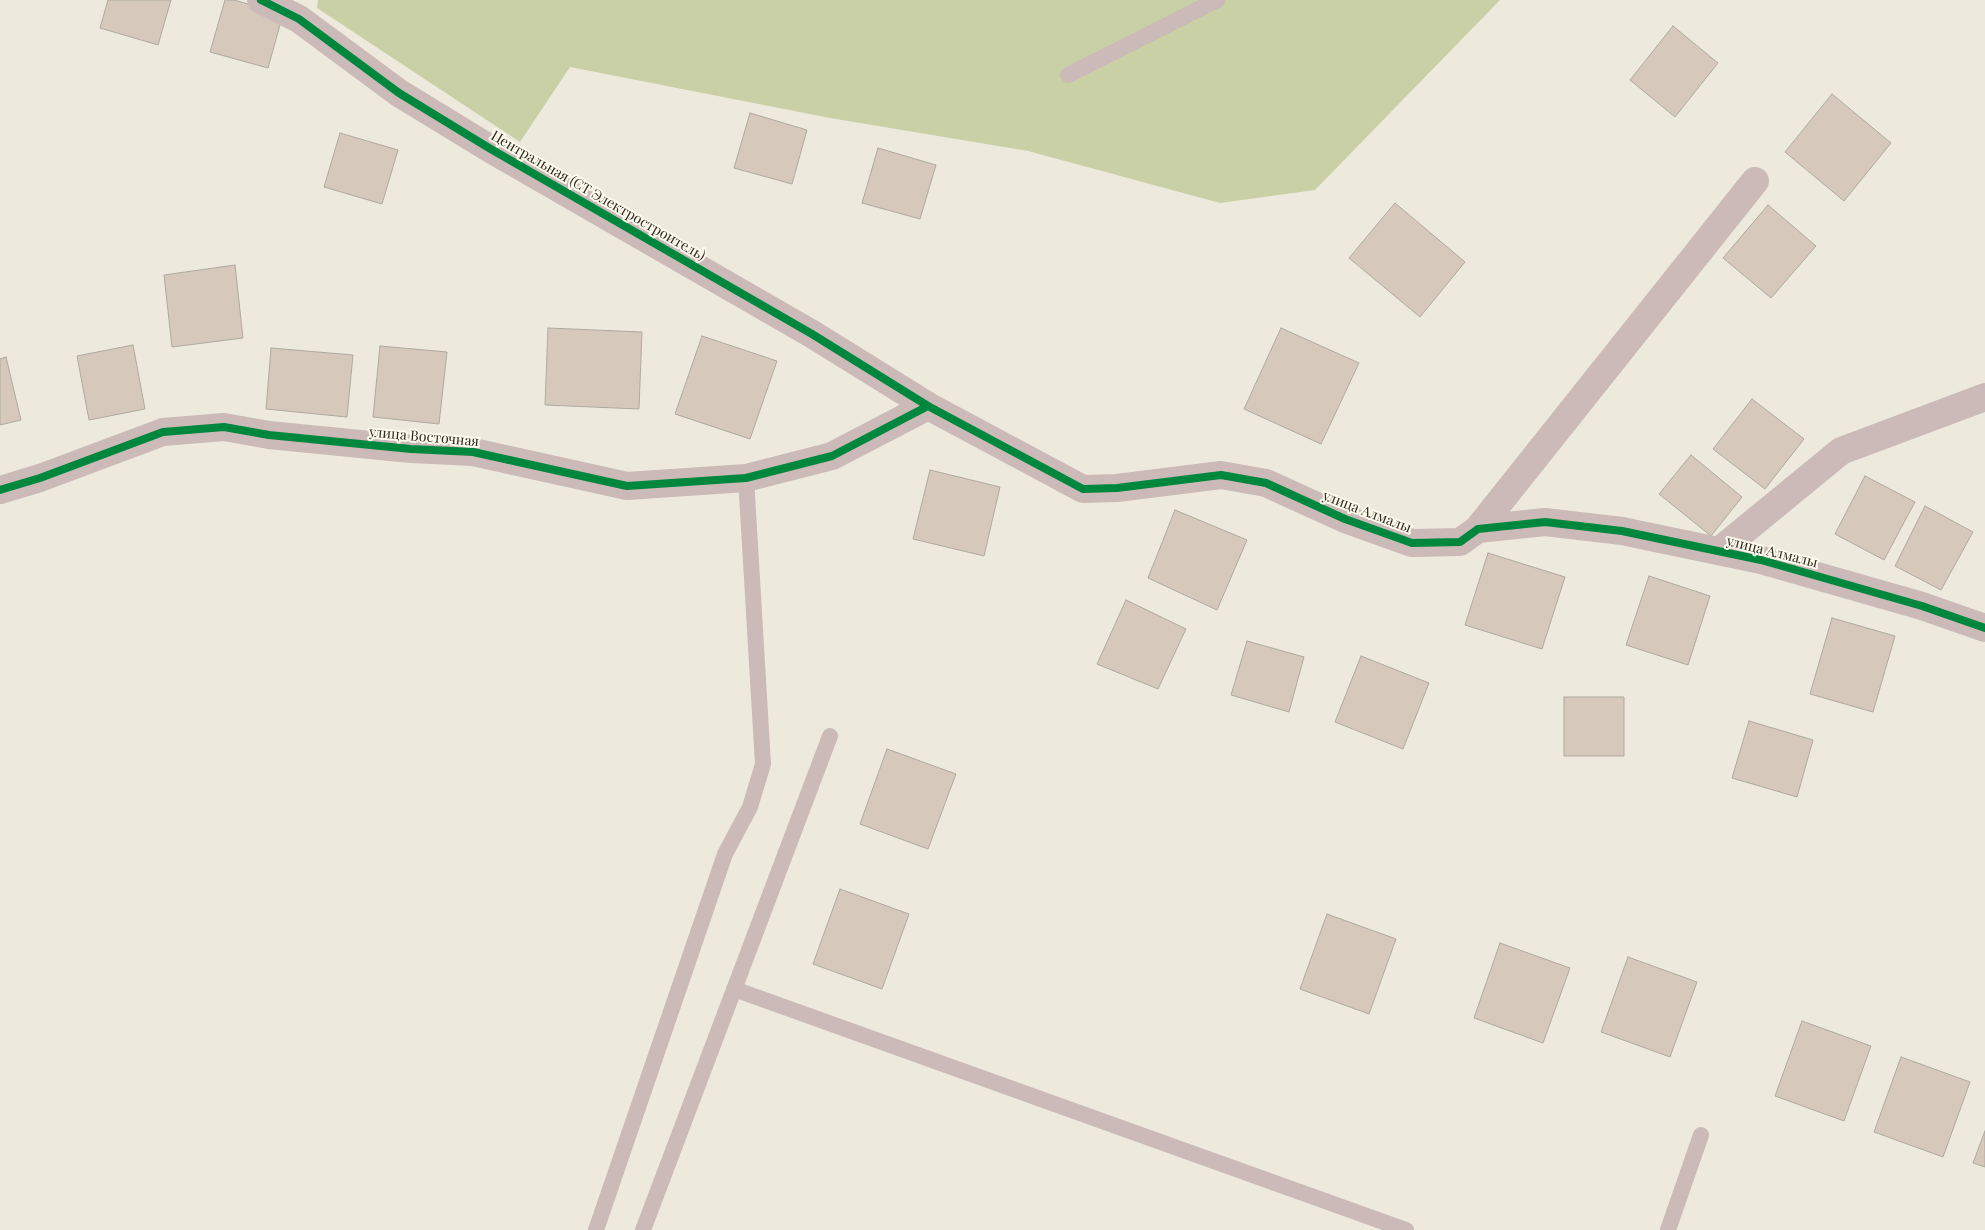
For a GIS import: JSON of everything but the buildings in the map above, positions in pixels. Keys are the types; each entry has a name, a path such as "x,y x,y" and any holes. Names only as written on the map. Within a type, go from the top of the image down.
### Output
{"street":[{"name":"Центральная (СТ Электростроитель)","path":"261,0 299,19 399,93 489,148 804,330 928,406"},
{"path":"1478,529 1756,182"},
{"path":"1719,552 1840,451 1985,397"},
{"name":"улица Восточная","path":"0,490 40,478 163,432 224,427 269,435 411,449 473,452 627,486 746,478 832,456 928,406"},
{"name":"улица Алмалы","path":"928,406 1083,489 1117,488 1221,475 1266,483 1345,519 1412,543 1460,542 1478,529 1545,522 1622,531 1761,560 1894,598 1985,628"}],"lane":[{"path":"1068,75 1217,0"},
{"path":"596,1230 725,854 750,807 763,764 746,478"},
{"path":"644,1230 830,736"},
{"path":"734,989 1406,1230"},
{"path":"1668,1230 1701,1135"}],"green space":[{"path":"318,0 1500,0 1315,190 1220,203 1028,151 830,118 570,67 520,142 317,8"}],"cycle path":[{"path":"261,0 299,19 399,93 489,148 812,334 928,406 1083,489 1117,488 1221,475 1266,483 1345,519 1412,543 1460,542 1478,529 1545,522 1622,531 1761,560 1922,606 1985,628"},
{"path":"0,490 40,478 163,432 224,427 269,435 411,449 473,452 627,486 746,478 832,456 928,406"}]}
